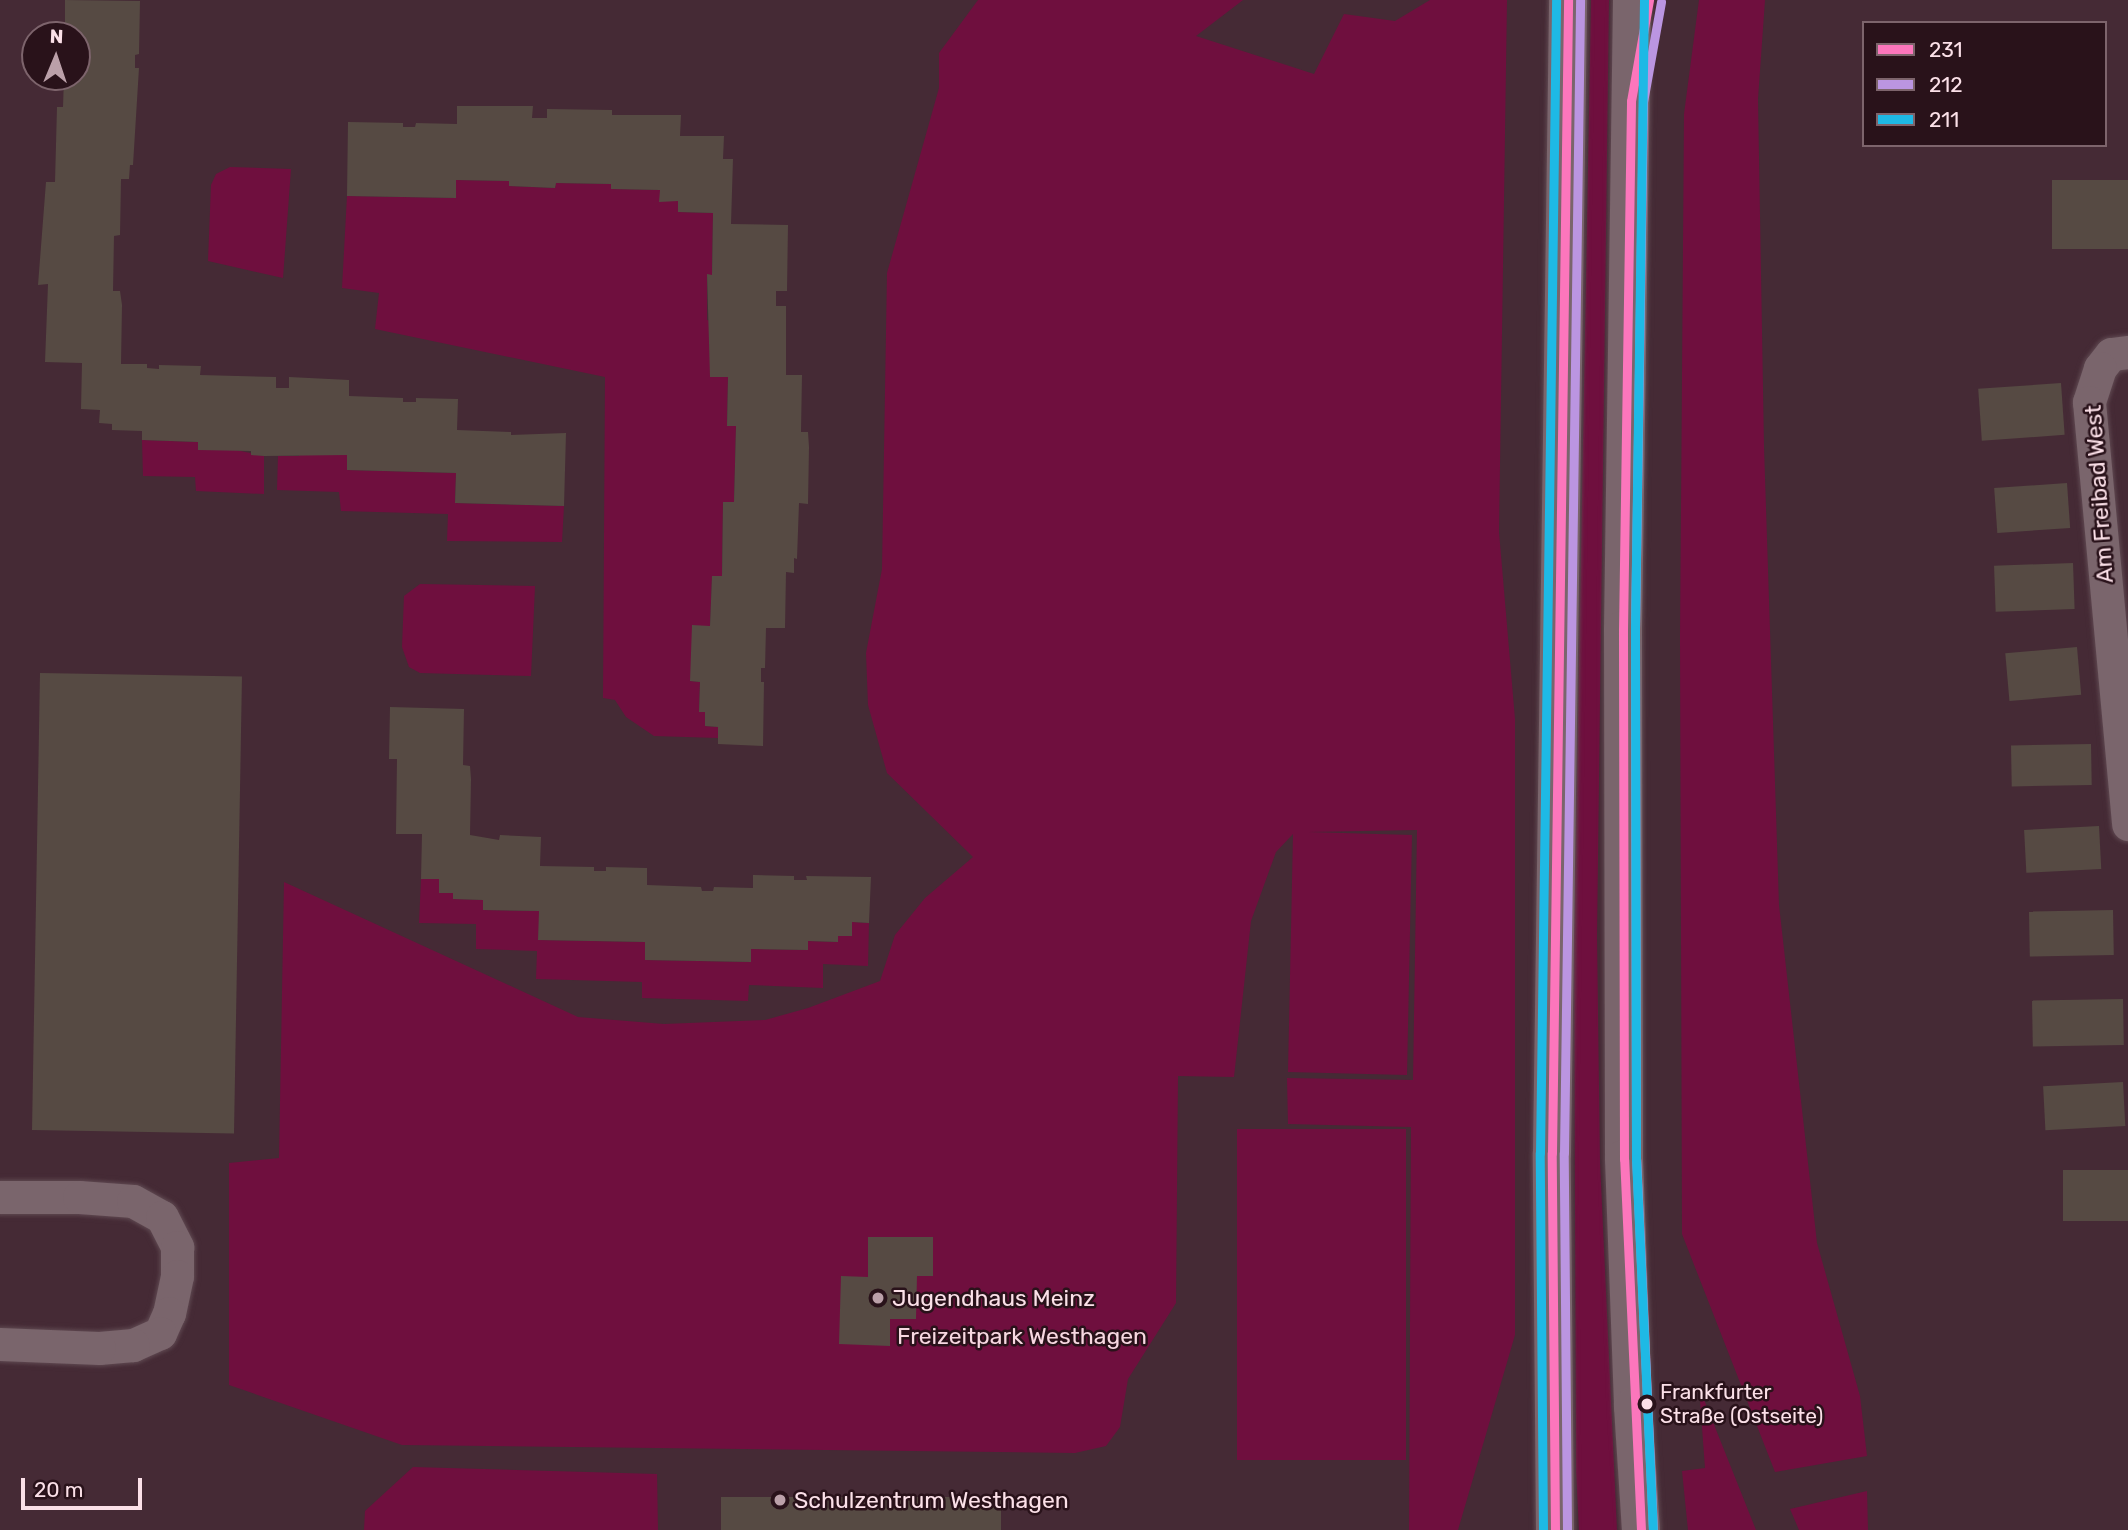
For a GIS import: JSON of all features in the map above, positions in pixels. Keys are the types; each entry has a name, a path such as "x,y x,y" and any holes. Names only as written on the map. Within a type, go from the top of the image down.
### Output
{"street":[{"path":"1555,1530 1552,1153 1568,0"},
{"path":"1632,0 1623,630 1624,1159 1633,1407 1641,1530"},
{"path":"1631,101 1649,0"},
{"name":"Am Freibad West","path":"2128,352 2110,354 2100,368 2089,402 2128,824"},
{"path":"0,1197 79,1197 133,1201 162,1217 177,1247 177,1276 169,1313 160,1333 133,1345 99,1348 0,1344"}],"green space":[{"name":"Freizeitpark Westhagen","path":"978,0 1243,0 1196,36 1314,74 1344,14 1395,21 1430,0 1507,0 1499,532 1515,719 1515,1335 1458,1530 1409,1530 1411,1127 1288,1124 1287,1078 1413,1080 1417,830 1308,832 1412,835 1407,1075 1288,1072 1293,834 1276,852 1251,921 1234,1077 1178,1076 1176,1303 1128,1379 1120,1427 1106,1446 1075,1453 402,1445 229,1385 229,1163 279,1158 284,882 578,1017 664,1024 765,1020 808,1008 880,981 895,935 925,898 973,857 887,773 868,705 866,653 882,569 887,273 939,88 939,53"},
{"path":"1591,0 1609,0 1597,936 1600,1162 1617,1530 1579,1530 1576,1471 1574,937"},
{"path":"1699,0 1765,0 1758,99 1764,447 1779,905 1817,1243 1860,1396 1867,1456 1775,1472 1682,1234 1680,638 1684,114"},
{"path":"230,167 291,169 283,278 208,261 211,185 216,174"},
{"path":"456,180 509,181 509,186 555,188 556,183 611,184 611,189 660,190 660,201 678,201 678,212 713,213 712,275 707,275 707,320 711,321 728,377 727,425 736,426 734,502 723,502 722,576 712,577 710,626 690,681 700,682 699,711 705,712 705,726 718,727 718,738 654,736 626,717 615,700 603,698 605,377 375,329 379,293 342,288 347,196 455,198"},
{"path":"142,440 198,442 264,456 264,494 196,491 195,477 143,476"},
{"path":"299,453 347,455 347,470 456,473 455,503 564,506 562,542 447,541 448,514 341,511 339,492 277,490 278,456 299,456"},
{"path":"420,584 535,586 531,676 420,673 409,667 402,647 404,596"},
{"path":"421,879 439,879 439,893 453,893 453,899 483,900 483,910 539,911 539,940 645,942 645,960 750,962 751,949 807,950 808,941 838,942 838,936 852,936 852,922 869,923 868,966 823,964 823,988 749,985 748,1001 642,998 642,982 536,979 537,951 476,949 476,924 419,923"},
{"path":"1237,1129 1406,1129 1406,1460 1237,1460"},
{"path":"1699,1387 1756,1530 1688,1530 1682,1471 1705,1468"},
{"path":"413,1467 657,1474 658,1530 364,1530 365,1511"},
{"path":"1867,1491 1868,1530 1799,1530 1790,1509"}],"building":[{"path":"65,0 140,1 139,54 135,55 135,68 139,68 133,165 130,165 129,179 121,179 120,235 114,236 113,291 120,291 122,305 121,364 147,364 147,368 159,369 159,365 201,366 200,375 276,377 276,388 289,388 289,377 349,380 349,396 403,398 403,402 416,402 416,398 458,399 457,430 511,432 511,435 566,433 564,506 455,503 456,473 347,470 347,455 264,456 251,455 251,451 198,450 198,442 142,440 142,431 112,430 112,424 99,423 100,410 81,409 82,363 45,362 48,284 38,285 46,182 55,182 57,107 63,107 64,91 91,91 91,21 65,21"},
{"path":"457,106 533,106 532,118 547,118 547,109 612,110 612,115 681,115 680,136 724,136 723,159 733,159 731,224 788,225 787,291 776,291 776,306 786,306 786,375 802,375 801,432 808,432 809,447 808,504 799,503 797,559 794,558 794,573 786,572 785,628 766,628 765,668 761,668 761,682 764,682 763,746 718,744 718,727 705,726 705,712 699,712 700,682 690,681 692,625 710,626 712,576 722,576 723,502 734,502 736,426 727,426 728,377 710,377 707,274 712,275 713,213 678,212 678,201 659,202 660,190 611,189 611,184 556,183 555,188 509,186 509,181 456,180 456,198 347,196 348,122 403,123 403,127 415,127 416,123 457,124"},
{"path":"2052,180 2128,180 2128,249 2052,249"},
{"path":"2061,383 2065,435 1982,441 1978,389"},
{"path":"2067,483 2070,528 1997,533 1994,488"},
{"path":"2073,563 2075,609 1996,612 1994,566"},
{"path":"2077,647 2081,695 2009,701 2005,653"},
{"path":"40,673 242,677 234,1133 32,1130"},
{"path":"390,707 464,709 463,765 470,766 471,779 470,835 499,840 500,835 541,837 540,866 594,867 594,871 606,871 606,867 647,868 647,885 701,887 702,891 713,891 714,887 753,888 753,875 794,876 794,880 807,880 806,876 871,877 869,923 852,922 852,936 838,936 838,942 808,941 808,950 751,949 751,962 645,960 645,942 538,940 539,911 483,910 483,900 453,899 453,893 439,893 439,879 421,879 422,834 396,834 397,759 389,759"},
{"path":"2091,744 2092,785 2012,786 2011,745"},
{"path":"2099,826 2101,869 2026,873 2024,830"},
{"path":"2113,910 2114,955 2030,956 2029,911"},
{"path":"2123,999 2124,1045 2033,1047 2032,1001"},
{"path":"2123,1082 2125,1126 2045,1130 2043,1086"},
{"path":"2063,1170 2128,1170 2128,1221 2063,1221"},
{"name":"Jugendhaus Meinz","path":"868,1237 933,1237 933,1276 917,1276 916,1319 890,1319 890,1346 839,1344 841,1276 868,1277"},
{"path":"721,1497 1001,1497 1001,1530 721,1530"}],"transit line":[{"name":"211","path":"1543,1530 1540,1153 1556,0"},
{"name":"231","path":"1555,1530 1552,1153 1568,0"},
{"name":"212","path":"1567,1530 1564,1153 1580,0"},
{"name":"211","path":"1644,0 1635,630 1636,1159 1653,1529"},
{"name":"231","path":"1641,1530 1624,1159 1623,630 1631,101 1649,0"},
{"name":"212","path":"1653,1529 1636,1159 1635,630 1643,102 1661,2"}],"place":[{"name":"Jugendhaus Meinz","path":"878,1298"},
{"name":"Frankfurter Straße (Ostseite)","path":"1647,1404"},
{"name":"Schulzentrum Westhagen","path":"780,1500"}]}
